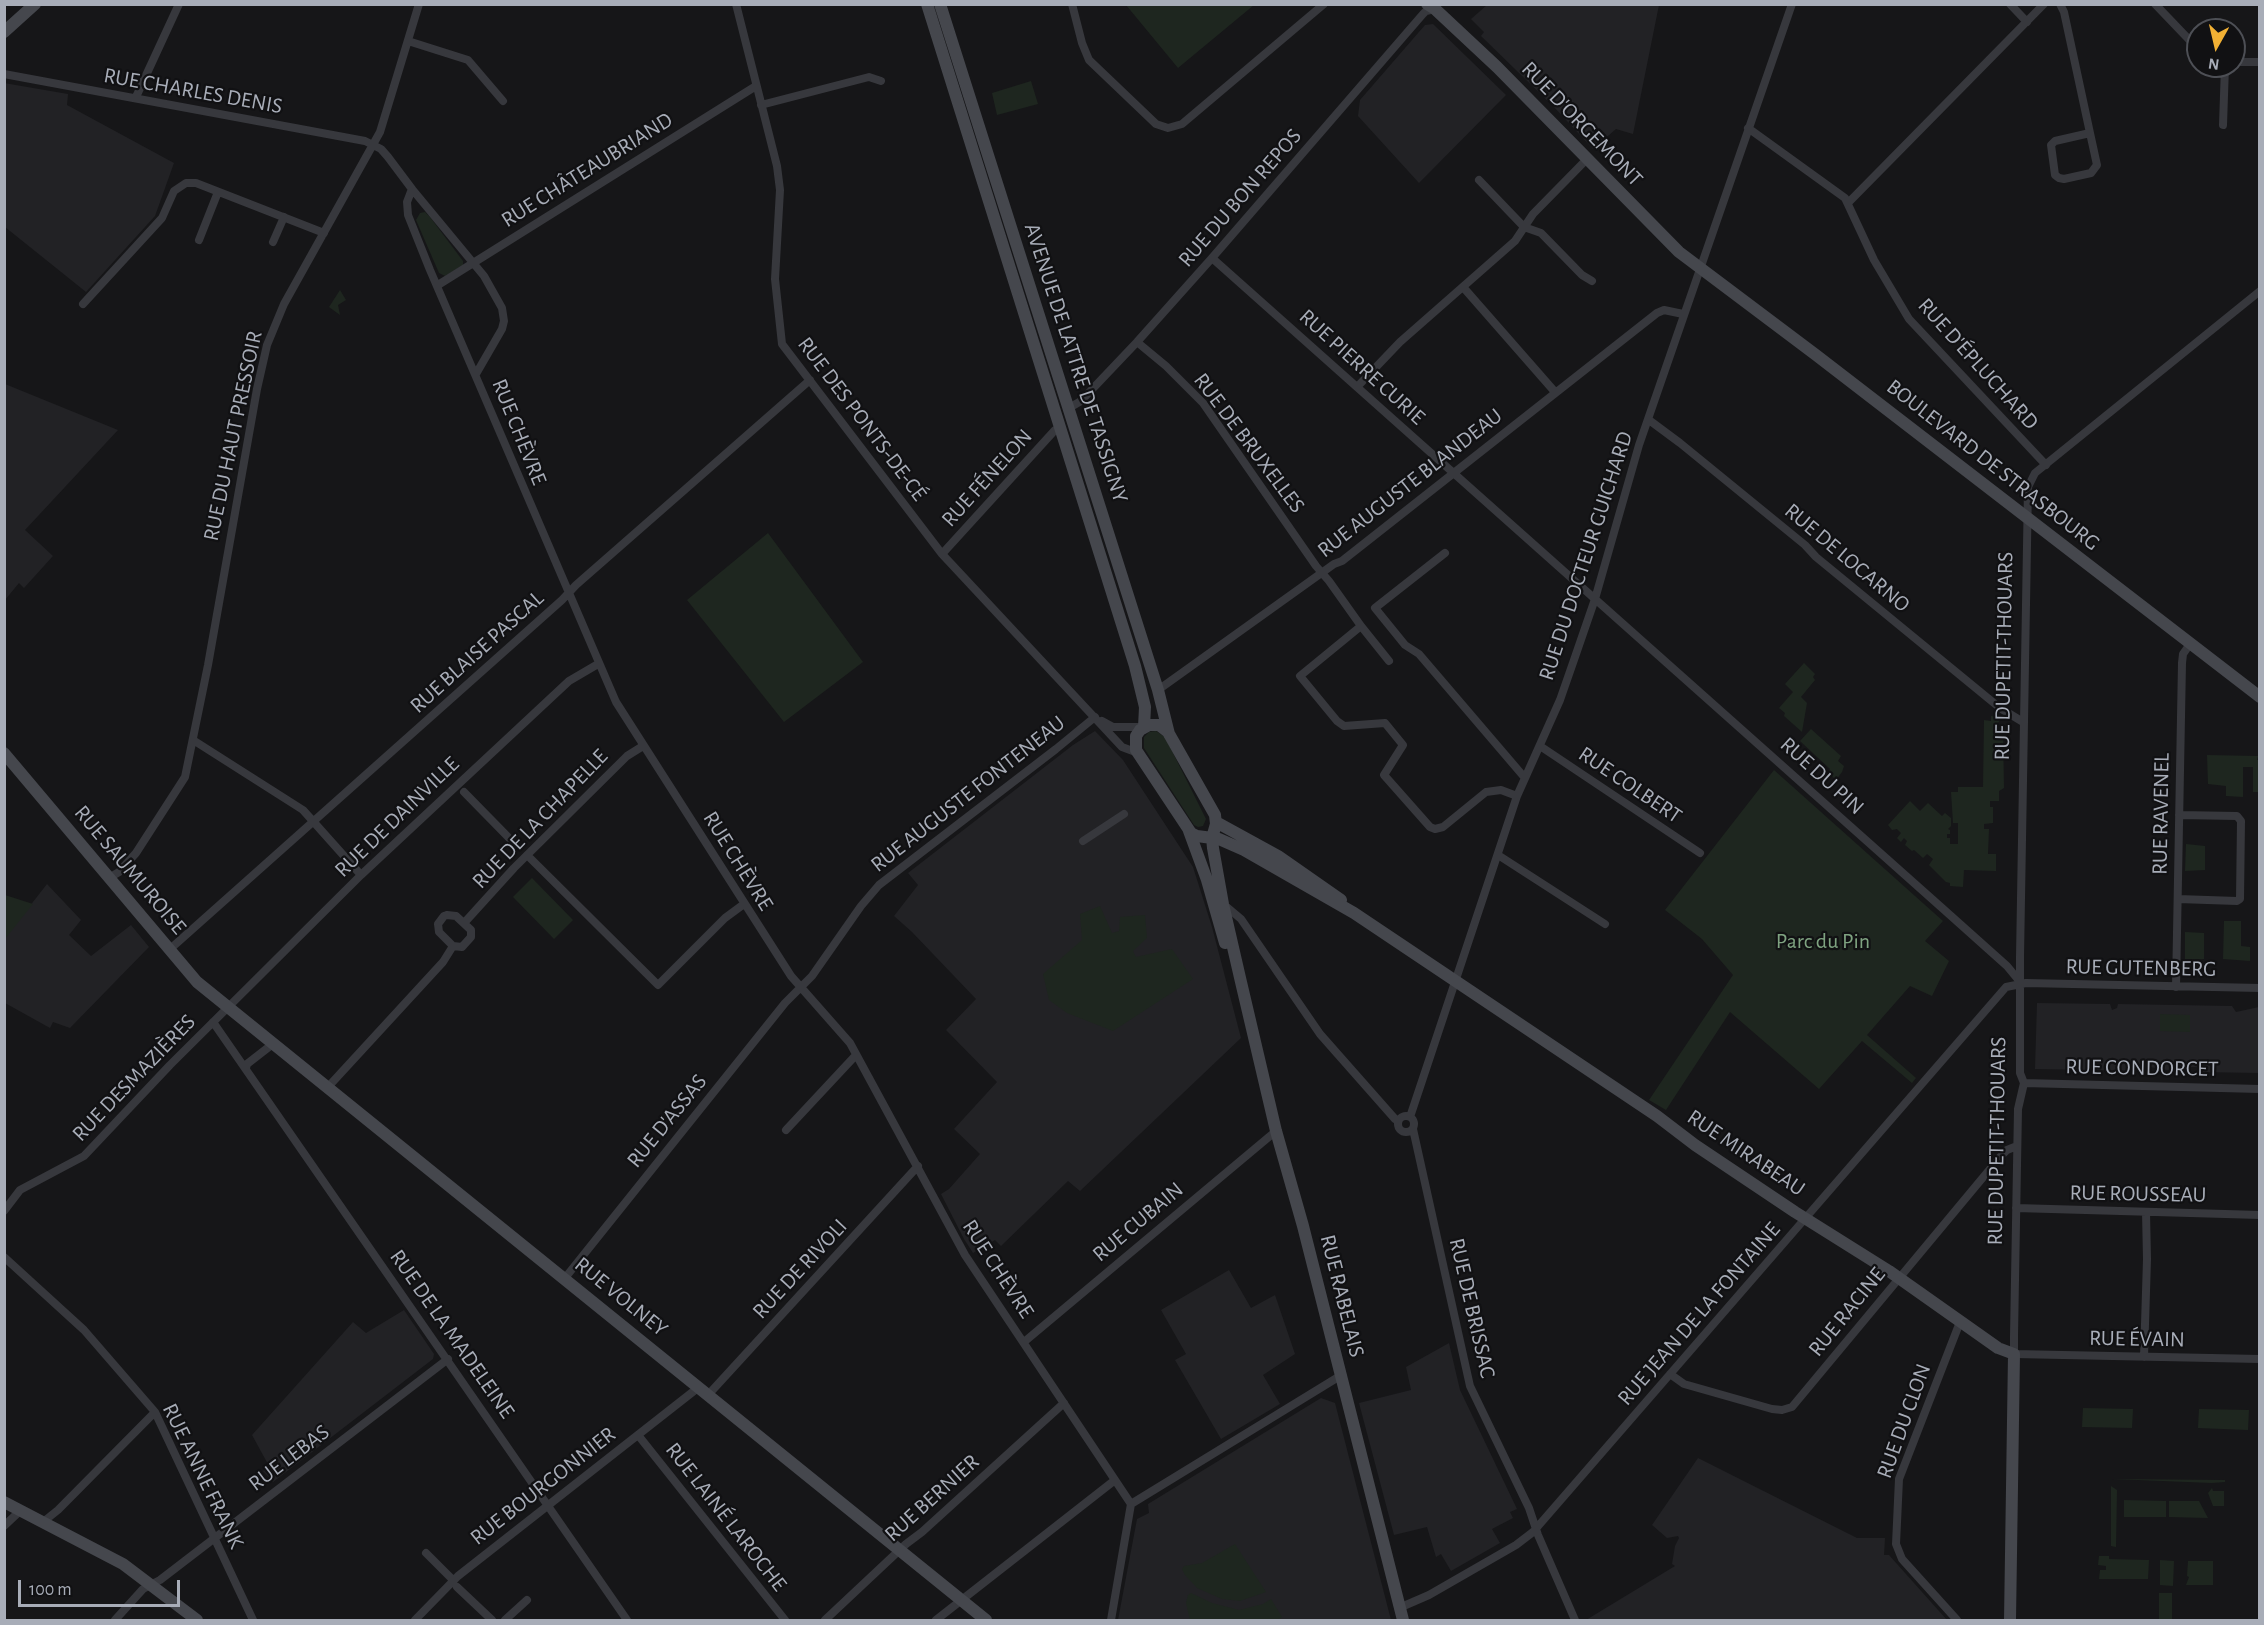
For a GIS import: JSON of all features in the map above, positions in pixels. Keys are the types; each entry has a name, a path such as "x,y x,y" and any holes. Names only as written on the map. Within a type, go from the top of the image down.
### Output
{"street":[{"path":"4,32 35,4"},
{"path":"136,97 179,4"},
{"name":"RUE DU HAUT PRESSOIR","path":"109,878 119,872 136,853 183,782 193,740 267,345 284,304 380,132 419,4"},
{"name":"RUE DES PONTS-DE-CÉ","path":"736,4 779,180 775,279 782,344 942,554 1122,747 1137,753"},
{"name":"AVENUE DE LATTRE DE TASSIGNY","path":"927,4 1135,666 1145,706 1144,727 1136,738 1137,753"},
{"name":"AVENUE DE LATTRE DE TASSIGNY","path":"940,4 1158,690 1170,735 1214,814 1216,822"},
{"path":"1072,4 1089,60 1156,124 1168,128 1182,124 1324,4"},
{"name":"RUE DU DOCTEUR GUICHARD","path":"1410,1117 1517,796 1560,699 1595,598 1621,503 1683,314 1792,4"},
{"path":"2010,4 2027,22"},
{"path":"1848,203 2044,4"},
{"path":"2060,4 2090,133 2096,168 2091,173 2064,179 2055,175 2051,145 2055,141 2090,133"},
{"path":"2155,4 2186,36"},
{"name":"RUE DU BON REPOS","path":"1069,408 1081,402 1137,342 1422,14 1432,6"},
{"name":"RUE D'ORGEMONT","path":"1432,6 1497,68 1662,237 1700,267"},
{"path":"408,41 468,60 503,101"},
{"name":"RUE CHARLES DENIS","path":"4,74 365,141 373,145"},
{"path":"761,105 869,77 881,81"},
{"path":"2223,125 2225,78"},
{"name":"RUE CHÂTEAUBRIAND","path":"438,285 756,86"},
{"name":"RUE D'ÉPLUCHARD","path":"1748,128 1845,198 1874,260 1909,319 2046,465"},
{"path":"373,145 381,149 388,157 473,263 502,308 504,321 497,339 476,374"},
{"path":"1358,386 1400,342 1515,241 1533,214 1587,159"},
{"path":"1479,180 1524,227 1541,233 1582,275 1592,281"},
{"path":"83,304 162,218 171,194 186,183 196,183 324,233"},
{"name":"RUE CHÈVRE","path":"412,189 408,202 408,215 538,525 616,702 744,904 801,988 850,1043 963,1252 1131,1504"},
{"path":"199,240 218,192"},
{"path":"273,242 284,217"},
{"name":"RUE PIERRE CURIE","path":"1212,258 1595,598"},
{"name":"BOULEVARD DE STRASBOURG","path":"1700,267 2259,697"},
{"path":"1463,287 1555,392"},
{"name":"RUE DUPETIT-THOUARS","path":"2010,1620 2017,1146 2018,1109 2024,1083 2020,1072 2023,722 2029,482 2035,473 2259,291"},
{"name":"RUE AUGUSTE BLANDEAU","path":"1158,690 1351,554 1657,313 1664,310 1683,314"},
{"name":"RUE DE BRUXELLES","path":"1137,342 1166,366 1203,404 1322,573 1389,661"},
{"name":"RUE BLAISE PASCAL","path":"169,950 810,380"},
{"name":"RUE DE LOCARNO","path":"1649,420 1787,530 1816,557 2000,708 2023,722"},
{"name":"RUE FÉNELON","path":"942,554 1055,430 1061,428"},
{"path":"1444,553 1375,608 1405,645 1419,654 1525,778"},
{"name":"RUE DU PIN","path":"1595,598 2007,966 2021,984"},
{"path":"1361,626 1300,676 1337,722 1344,726 1385,723 1391,730 1403,745 1384,775 1427,825 1435,829 1443,827 1483,793 1491,790 1502,790 1517,796"},
{"name":"RUE RAVENEL","path":"2176,987 2182,663 2183,654 2190,644"},
{"name":"RUE DE DAINVILLE","path":"230,1007 361,875 569,681 598,664"},
{"name":"RUE DES PONTS-DE-CÉ","path":"1095,718 1113,727 1144,727"},
{"name":"RUE AUGUSTE FONTENEAU","path":"801,988 879,885 1095,718"},
{"path":"1144,727 1159,725 1170,735"},
{"path":"193,740 303,810 361,875"},
{"name":"RUE DE LA CHAPELLE","path":"465,922 527,855 627,756 643,746"},
{"name":"RUE COLBERT","path":"1540,746 1700,853"},
{"name":"RUE SAUMUROISE","path":"4,753 197,982 230,1007"},
{"name":"RUE RABELAIS","path":"1137,753 1190,831 1233,970 1242,982"},
{"path":"464,792 511,840"},
{"path":"1083,841 1124,814"},
{"path":"2178,899 2239,901 2241,854 2240,817 2179,815"},
{"path":"1212,838 1216,822 1296,868 1341,900 1354,913"},
{"path":"1190,831 1195,835 1212,838 1244,850 1354,913"},
{"name":"RUE RABELAIS","path":"1212,838 1223,904 1276,1131 1303,1226 1403,1620"},
{"path":"527,855 658,985 725,918 744,904"},
{"path":"1498,855 1605,924"},
{"name":"RUE RABELAIS","path":"1207,880 1223,904"},
{"path":"1223,904 1248,928 1320,1034 1395,1119 1399,1120"},
{"name":"RUE MIRABEAU","path":"1354,913 1657,1116 1695,1145 1899,1278 1998,1348 2014,1354"},
{"path":"451,915 465,922 471,930 471,937 462,947 453,946 439,932 444,916 451,915"},
{"path":"1230,934 1233,926 1239,924 1248,928"},
{"path":"328,1087 443,962 453,946"},
{"name":"RUE GUTENBERG","path":"2021,984 2259,988"},
{"name":"RUE JEAN DE LA FONTAINE","path":"1399,1608 1429,1595 1516,1545 1536,1528 2006,987 2021,984"},
{"name":"RUE D'ASSAS","path":"564,1278 785,1003 801,988"},
{"name":"RUE DESMAZIÈRES","path":"4,1211 20,1191 84,1156 170,1065 230,1007"},
{"name":"RUE VOLNEY","path":"230,1007 986,1620"},
{"name":"RUE DE LA MADELEINE","path":"213,1022 627,1620"},
{"path":"246,1068 247,1064 274,1043"},
{"path":"786,1130 856,1055"},
{"name":"RUE CONDORCET","path":"2024,1083 2259,1089"},
{"path":"1399,1120 1405,1116 1410,1117"},
{"name":"RUE DE BRISSAC","path":"1410,1117 1414,1121 1413,1128 1470,1386 1529,1508 1575,1620"},
{"path":"1399,1120 1399,1128 1403,1131 1408,1132 1413,1128"},
{"name":"RUE CUBAIN","path":"1024,1342 1276,1131"},
{"name":"RUE RACINE","path":"1670,1374 1684,1384 1775,1410 1788,1409 1797,1403 2004,1153 2017,1146"},
{"name":"RUE DE RIVOLI","path":"704,1391 918,1166"},
{"name":"RUE ROUSSEAU","path":"2016,1208 2259,1215"},
{"path":"2144,1357 2146,1212"},
{"name":"RUE ANNE FRANK","path":"4,1257 85,1330 155,1412 253,1620"},
{"name":"RUE DU CLON","path":"1957,1620 1897,1550 1898,1482 1960,1322"},
{"name":"RUE ÉVAIN","path":"2014,1354 2259,1359"},
{"name":"RUE LEBAS","path":"115,1620 143,1589 160,1580 448,1359"},
{"path":"1111,1620 1131,1504 1340,1376"},
{"name":"RUE BOURGONNIER","path":"415,1620 549,1505 638,1435 704,1391"},
{"name":"RUE BERNIER","path":"825,1620 900,1549 922,1532 1064,1403"},
{"path":"43,1522 58,1510 155,1412"},
{"name":"RUE LAINÉ LAROCHE","path":"638,1435 785,1620"},
{"path":"936,1620 1115,1480"},
{"path":"4,1502 123,1564 197,1620"},
{"path":"4,1526 21,1510"},
{"path":"426,1553 492,1620"},
{"path":"505,1620 526,1600"}],"shaded area":[{"path":"1487,5 1659,5 1633,134 1616,129 1593,149 1554,107 1481,36 1484,32 1471,19"},
{"path":"1433,24 1506,95 1419,183 1358,116 1360,100 1425,25"},
{"path":"4,83 68,94 67,105 174,163 155,216 86,292 5,227"},
{"path":"5,384 118,430 25,530 53,556 24,588 19,583 5,600"},
{"path":"1095,731 1123,760 1193,867 1212,927 1241,1038 1080,1191 1068,1181 1001,1246 995,1240 973,1253 941,1194 949,1189 980,1154 954,1129 997,1082 946,1030 976,999 894,916 918,885 908,873 1073,745"},
{"path":"47,884 81,920 69,935 91,956 131,925 149,947 70,1028 53,1022 50,1028 5,1003 4,939"},
{"path":"2037,1003 2110,1004 2112,1010 2117,1008 2118,1004 2232,1006 2236,1012 2259,1007 2259,1073 2199,1072 2199,1067 2173,1071 2150,1067 2149,1071 2035,1069"},
{"path":"1229,1270 1251,1308 1275,1295 1295,1354 1263,1375 1280,1404 1221,1439 1175,1360 1186,1354 1161,1310"},
{"path":"404,1310 434,1354 433,1359 273,1482 263,1471 269,1466 252,1435 353,1322 366,1333"},
{"path":"1449,1343 1460,1390 1517,1509 1510,1512 1513,1518 1492,1529 1500,1543 1451,1571 1441,1554 1436,1557 1427,1527 1394,1535 1359,1403 1411,1390 1406,1367"},
{"path":"1321,1398 1335,1403 1391,1620 1118,1620 1137,1519 1149,1513 1148,1504"},
{"path":"1698,1458 1857,1538 1885,1538 1884,1555 1889,1555 1947,1620 1586,1620 1675,1566 1672,1564 1678,1536 1667,1538 1652,1525"}],"green space":[{"path":"1126,5 1254,5 1178,68"},
{"path":"1031,81 1038,104 997,115 992,93"},
{"path":"425,212 430,217 463,261 463,265 445,276 439,273 416,220 420,213"},
{"path":"340,290 346,300 338,305 340,315 329,307"},
{"path":"768,533 863,662 784,722 687,600"},
{"path":"1804,663 1815,674 1813,677 1815,680 1801,697 1807,703 1802,732 1784,716 1785,713 1779,708 1793,692 1785,684"},
{"path":"1991,716 2002,718 1996,725 2003,729 2004,788 1999,791 1999,801 1990,801 1990,807 1993,807 1993,823 1984,824 1984,829 1989,829 1988,854 1996,854 1996,871 1964,870 1963,887 1950,886 1950,883 1946,882 1929,865 1933,859 1927,854 1923,858 1914,850 1912,851 1905,845 1907,841 1904,838 1901,842 1897,838 1901,833 1897,829 1892,830 1888,825 1910,801 1920,811 1928,803 1942,816 1945,813 1951,818 1951,826 1948,829 1950,834 1947,834 1947,838 1950,838 1950,844 1958,844 1958,823 1953,823 1951,792 1958,792 1958,787 1983,787 1984,720 1991,721"},
{"path":"1811,729 1841,756 1838,761 1844,766 1836,780 1828,772 1830,769 1800,741"},
{"path":"1156,731 1165,737 1206,819 1203,826 1194,825 1144,748 1144,737 1149,732"},
{"path":"2207,755 2258,756 2259,792 2253,792 2253,767 2243,767 2243,797 2226,796 2226,786 2208,784"},
{"name":"Parc du Pin","path":"1774,770 1943,921 1925,941 1949,961 1932,996 1910,986 1867,1035 1916,1078 1912,1083 1862,1041 1819,1089 1730,1012 1666,1110 1649,1100 1733,975 1702,939 1665,910"},
{"path":"2186,844 2205,846 2205,870 2185,871"},
{"path":"532,878 573,920 554,939 513,897"},
{"path":"4,895 33,904 5,939"},
{"path":"1100,906 1112,933 1119,931 1120,917 1145,915 1147,938 1133,951 1136,957 1172,949 1193,979 1113,1031 1067,1013 1049,1000 1043,974 1082,940 1080,914"},
{"path":"2224,921 2241,921 2241,946 2250,947 2250,961 2223,959"},
{"path":"2185,932 2204,933 2204,959 2185,960"},
{"path":"2160,1014 2190,1015 2190,1032 2160,1031"},
{"path":"2083,1408 2133,1409 2132,1428 2082,1427"},
{"path":"2199,1409 2249,1410 2248,1430 2198,1428"},
{"path":"2112,1479 2225,1480 2225,1482 2212,1483"},
{"path":"2111,1486 2117,1490 2116,1547 2111,1546"},
{"path":"2212,1488 2213,1491 2224,1491 2224,1506 2213,1506 2208,1493"},
{"path":"2124,1500 2166,1501 2166,1517 2124,1517"},
{"path":"2169,1501 2199,1501 2208,1518 2169,1517"},
{"path":"1235,1544 1266,1592 1240,1601 1222,1599 1197,1588 1185,1575 1182,1569 1184,1566 1202,1563"},
{"path":"2099,1556 2109,1556 2109,1559 2149,1560 2148,1579 2099,1579 2100,1570 2106,1570 2106,1566 2098,1565"},
{"path":"2160,1560 2174,1561 2173,1586 2160,1585"},
{"path":"2188,1561 2213,1561 2213,1585 2186,1585 2189,1577 2187,1576"},
{"path":"1191,1593 1212,1603 1239,1610 1263,1604 1271,1599 1282,1617 1277,1620 1190,1620 1186,1603"},
{"path":"2159,1593 2172,1593 2172,1620 2159,1620"}]}
